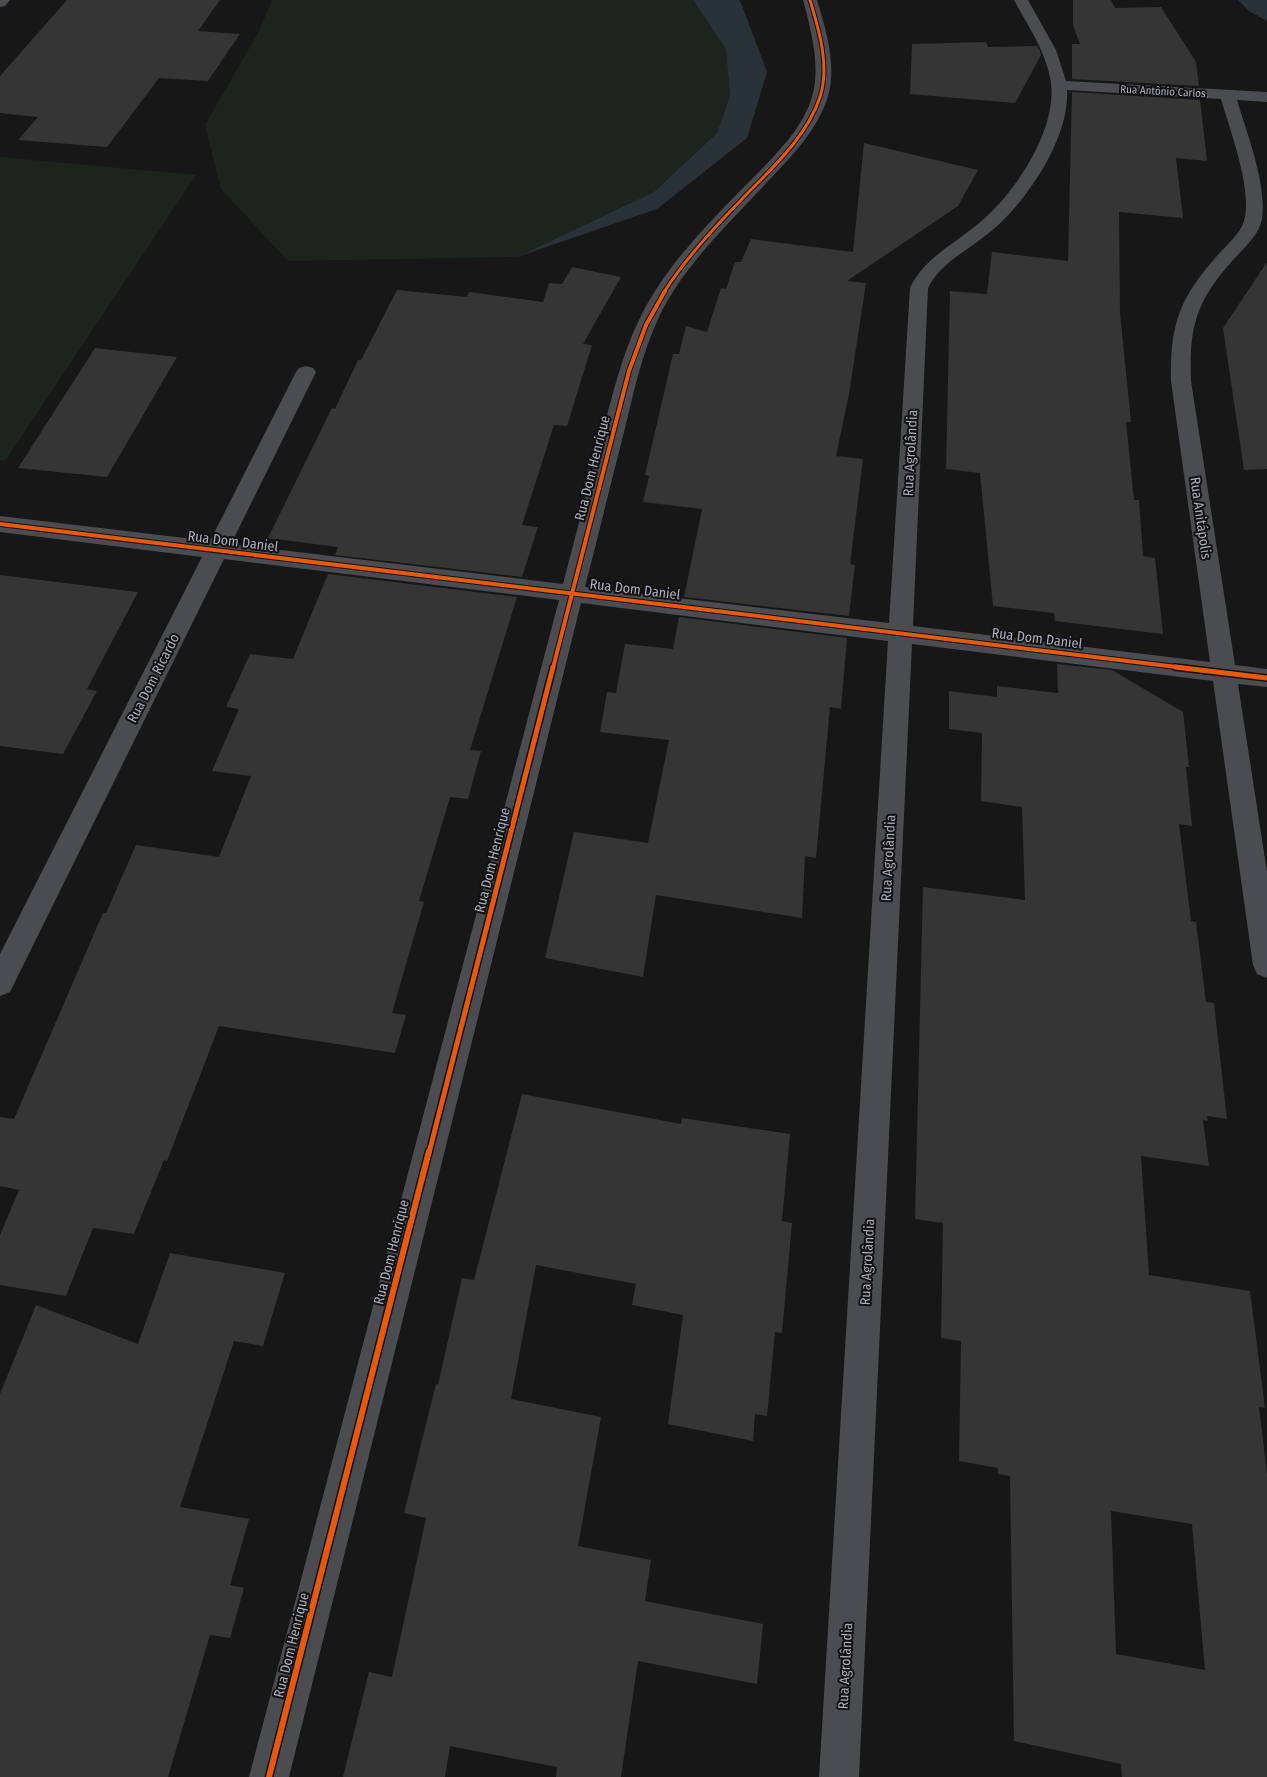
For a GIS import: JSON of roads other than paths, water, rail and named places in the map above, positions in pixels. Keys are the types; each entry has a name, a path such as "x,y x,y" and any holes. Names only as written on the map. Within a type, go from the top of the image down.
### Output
{"street":[{"path":"0,3 3,0"},
{"name":"Rua Dom Henrique","path":"269,1777 629,371 642,332 660,298 713,230 792,144 815,109 820,96 822,74 820,42 810,0"},
{"name":"Rua Agrolândia","path":"839,1777 919,288 924,277 931,269 1002,212 1020,192 1034,170 1056,118 1060,85 1047,48 1021,0"},
{"name":"Rua Antônio Carlos","path":"1060,85 1267,97"},
{"name":"Rua Anitápolis","path":"1228,95 1251,181 1255,204 1253,220 1245,236 1205,279 1192,300 1183,324 1180,355 1181,380 1267,964"},
{"name":"Rua Dom Ricardo","path":"0,983 306,372"},
{"name":"Rua Dom Daniel","path":"0,524 1267,678"}]}
